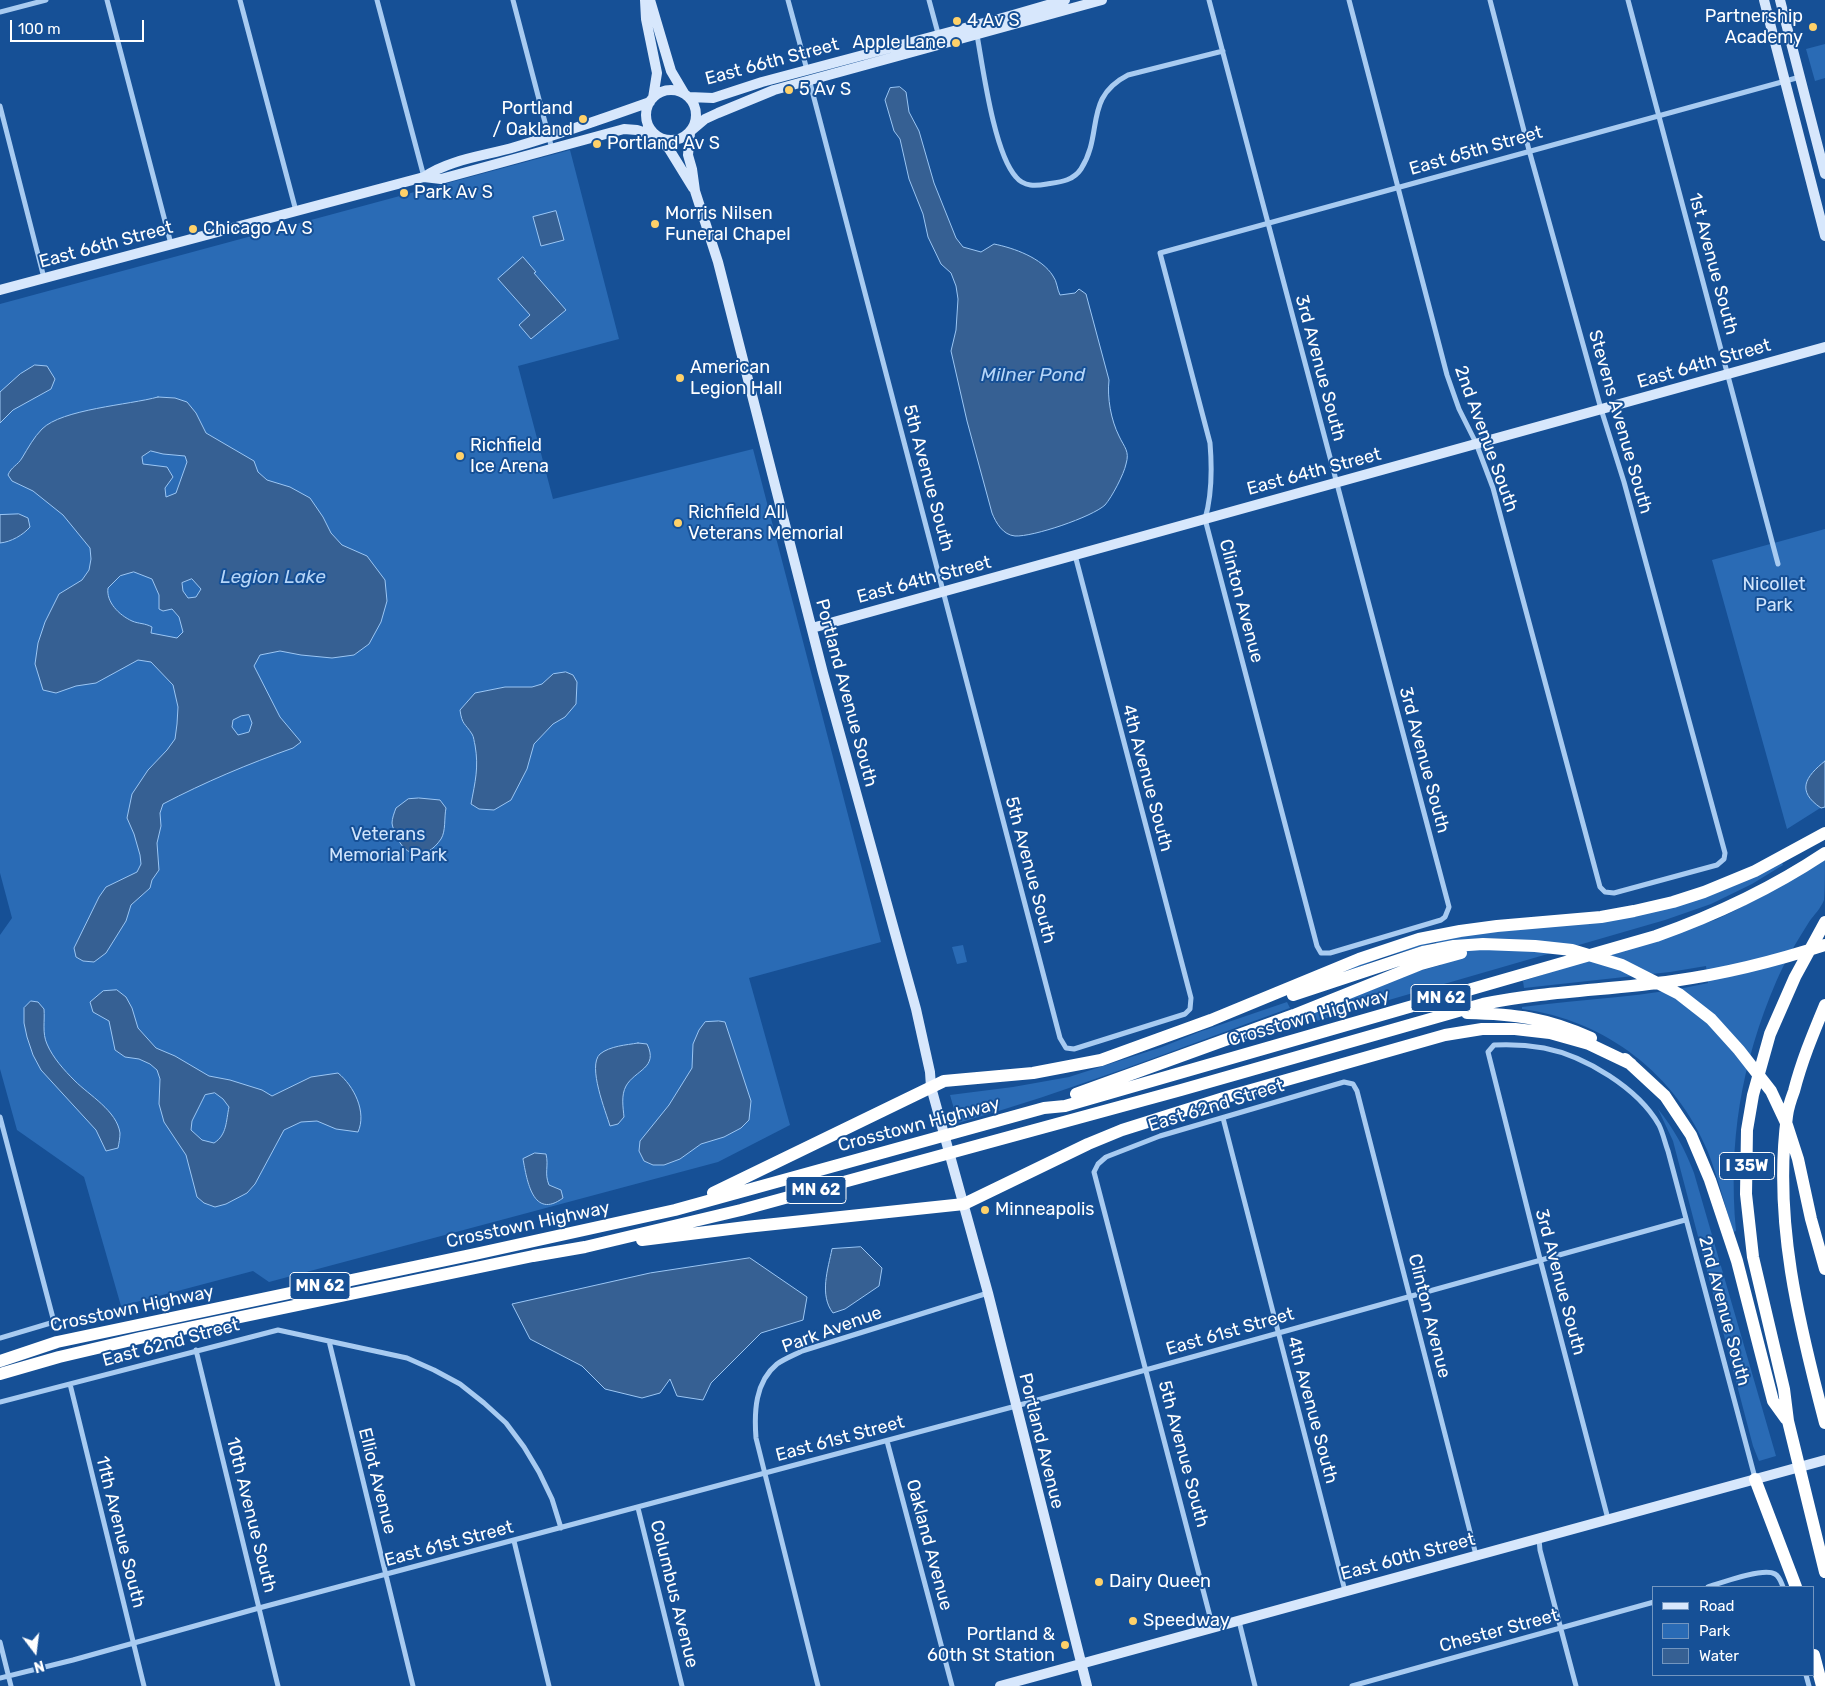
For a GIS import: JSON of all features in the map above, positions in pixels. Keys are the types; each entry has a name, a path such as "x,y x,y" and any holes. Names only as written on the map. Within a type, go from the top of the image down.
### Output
{"highway":[{"path":"675,1210 742,1180 944,1081 1033,1073 1102,1060 1211,1020 1359,959 1419,939 1497,926 1601,917 1673,902 1755,872 1825,833"},
{"name":"Crosstown Highway","path":"0,1361 58,1342 675,1210 1044,1108 1065,1106 1656,936 1719,912 1753,896 1792,875 1825,853"},
{"name":"I 35W","path":"1825,922 1795,978 1770,1034 1754,1095 1748,1130 1746,1194 1753,1257 1784,1389 1792,1440 1825,1572"},
{"path":"1211,1020 1230,1016 1423,952 1454,946 1483,944 1536,946 1572,950 1622,966 1679,994 1711,1019 1739,1050 1771,1091 1787,1125 1798,1159 1825,1268"},
{"name":"Crosstown Highway","path":"0,1374 59,1357 140,1338 585,1246 741,1210 1483,1004 1523,997 1673,981 1758,964 1825,945"},
{"path":"1044,1108 1063,1099 1294,1015 1421,964 1449,956 1503,946"},
{"name":"I 35W","path":"1825,1005 1804,1055 1787,1115 1782,1177 1788,1250 1797,1304 1825,1423"},
{"path":"1456,1013 1514,1015 1567,1027 1603,1044 1631,1064 1665,1096 1691,1135 1710,1180 1736,1262 1773,1401 1788,1421"},
{"path":"585,1246 964,1204 1088,1144 1122,1130 1230,1096 1445,1035 1482,1029 1515,1029 1550,1033 1589,1044 1631,1064"},
{"path":"1755,1479 1796,1586"},
{"path":"1815,1659 1822,1686"}],"main road":[{"path":"645,0 646,19 657,73 646,116 647,124 658,137 676,140 684,138 691,131 697,117 696,109 671,71 650,0"},
{"name":"East 66th Street","path":"686,95 713,98 762,82 808,75 1068,3 1102,0"},
{"path":"1764,0 1825,236"},
{"path":"1780,0 1822,151 1825,174"},
{"name":"East 66th Street","path":"940,40 977,35 1068,3"},
{"name":"East 66th Street","path":"691,131 706,119 718,113 808,75"},
{"path":"651,100 660,92 668,90 676,90 686,95"},
{"name":"East 66th Street","path":"0,290 424,177 438,168 549,137 625,112 651,100"},
{"name":"East 66th Street","path":"424,177 441,179 624,129 638,130 658,137"},
{"name":"Portland Avenue South","path":"691,131 688,155 695,191 718,262 812,628 916,1009 932,1088 964,1204"},
{"name":"Portland Avenue South","path":"658,137 669,149 695,191"},
{"path":"1804,156 1822,151"},
{"name":"East 64th Street","path":"812,628 1825,347"},
{"name":"Portland Avenue","path":"964,1204 1087,1686"},
{"name":"East 60th Street","path":"1000,1686 1825,1460"}],"street":[{"path":"0,12 46,0"},
{"path":"107,0 171,244"},
{"path":"240,0 296,211"},
{"path":"377,0 424,177"},
{"path":"513,0 552,149"},
{"name":"5th Avenue South","path":"788,0 1060,1038 1066,1048"},
{"path":"929,0 940,40"},
{"name":"3rd Avenue South","path":"1209,0 1449,906 1445,917 1441,920 1330,953 1321,953"},
{"name":"2nd Avenue South","path":"1349,0 1447,375 1459,410 1476,444 1493,488 1600,887"},
{"name":"Stevens Avenue South","path":"1490,0 1529,150 1601,409 1624,482 1725,853 1724,859 1717,865 1614,893 1605,892 1600,887"},
{"name":"1st Avenue South","path":"1628,0 1778,564"},
{"path":"977,35 994,123 1001,148 1016,178 1032,186 1067,180 1080,170 1090,148 1098,106 1110,87 1119,80 1128,75 1223,52"},
{"name":"East 65th Street","path":"1160,253 1800,77"},
{"path":"0,106 44,278"},
{"name":"Clinton Avenue","path":"1160,253 1210,443 1208,507 1205,518 1321,953"},
{"name":"4th Avenue South","path":"1066,1048 1074,1049 1099,1042 1185,1014 1190,1009 1190,998 1075,555"},
{"name":"2nd Avenue South","path":"1488,1052 1494,1045 1514,1044 1545,1048 1580,1060 1608,1075 1647,1108 1659,1126 1668,1151 1755,1479"},
{"name":"3rd Avenue South","path":"1488,1052 1608,1519"},
{"name":"East 62nd Street","path":"1094,1172 1098,1164 1106,1157 1160,1136 1344,1082 1353,1084"},
{"name":"Clinton Avenue","path":"1353,1084 1358,1091 1476,1555"},
{"path":"0,1117 54,1322 0,1338"},
{"name":"4th Avenue South","path":"1223,1118 1345,1591"},
{"name":"5th Avenue South","path":"1094,1172 1213,1628"},
{"name":"East 61st Street","path":"0,1678 1016,1406 1409,1295 1685,1220"},
{"name":"Park Avenue","path":"818,1686 756,1438 754,1417 757,1397 765,1380 777,1365 802,1351 988,1293"},
{"name":"East 62nd Street","path":"0,1402 278,1330 407,1358 460,1384 506,1423 540,1472 552,1499 561,1528"},
{"name":"Elliot Avenue","path":"329,1342 413,1686"},
{"name":"10th Avenue South","path":"196,1350 278,1686"},
{"name":"11th Avenue South","path":"70,1384 144,1686"},
{"name":"Oakland Avenue","path":"887,1440 952,1686"},
{"name":"Columbus Avenue","path":"638,1508 682,1686"},
{"path":"1539,1538 1540,1550 1576,1686"},
{"path":"514,1541 549,1686"},
{"path":"1712,1586 1764,1571 1774,1574 1781,1580 1783,1586"},
{"name":"Chester Street","path":"1352,1686 1652,1603"},
{"path":"1239,1620 1255,1686"},
{"path":"0,1642 11,1686"}],"green space":[{"path":"1825,44 1825,78 1815,81 1806,49"},
{"name":"Veterans Memorial Park","path":"570,150 619,339 518,366 553,499 753,449 881,942 749,978 790,1125 718,1162 269,1282 253,1271 121,1306 84,1177 17,1130 0,1069 0,935 12,918 0,873 0,304"},
{"name":"Nicollet Park","path":"1825,529 1825,805 1787,829 1712,560"},
{"path":"1825,858 1824,900 1800,936 1780,974 1764,1013 1746,1073 1736,1135 1734,1198 1736,1231 1733,1232 1708,1152 1694,1124 1677,1098 1657,1075 1634,1055 1582,1025 1553,1015 1522,1009 1522,1007 1662,992 1708,983 1706,966 1670,972 1524,988 1523,981 1715,920 1771,891"},
{"path":"1782,862 1783,865 1752,884 1711,904 1665,920 1268,1035 1267,1031 1412,973 1441,965 1436,942 1381,958 1332,978 1373,958 1452,936 1594,922"},
{"path":"963,945 967,962 957,964 952,947"},
{"path":"1287,1002 1290,1008 1166,1054 1000,1111 958,1123 950,1095 1013,1087 1069,1077 1162,1047 1199,1032"},
{"path":"1658,1109 1679,1140 1694,1173 1776,1456 1759,1461 1753,1446 1673,1141"}],"water":[{"name":"Milner Pond","path":"900,87 906,92 909,112 919,131 934,183 956,238 963,247 981,252 994,244 1019,251 1035,259 1048,270 1054,278 1060,295 1075,293 1079,289 1086,294 1109,380 1109,401 1112,416 1116,430 1126,449 1127,456 1125,468 1111,497 1105,505 1088,515 1048,530 1015,536 1004,531 992,513 967,421 951,351 956,330 958,299 956,286 951,273 941,264 928,237 923,214 909,179 900,139 894,131 885,100 890,88"},
{"path":"556,211 564,240 541,246 533,217"},
{"path":"523,257 536,272 534,273 566,310 531,339 519,325 530,315 498,279"},
{"path":"35,365 47,366 55,379 51,389 13,410 0,423 0,392 20,374"},
{"name":"Legion Lake","path":"158,397 175,398 187,402 196,413 206,433 254,461 258,472 267,480 290,487 310,498 331,533 342,545 367,556 385,580 387,601 381,622 369,644 354,655 332,658 280,651 260,655 254,666 280,717 301,742 293,748 227,774 163,804 160,813 161,826 157,843 159,870 152,880 150,888 131,905 126,921 106,953 94,962 83,961 76,957 74,948 99,897 106,887 137,872 141,864 134,834 127,818 132,794 148,770 175,739 178,707 173,685 151,662 138,660 96,683 76,686 56,693 43,690 35,664 38,643 45,622 59,594 82,580 89,570 90,548 63,515 33,491 12,481 8,475 39,432 52,422 97,408","holes":["151,451 185,456 187,462 176,493 166,497 165,488 173,477 167,467 143,464 142,457","134,572 152,579 159,595 159,609 163,611 172,609 179,617 183,632 177,638 151,633 152,627 132,621 118,612 111,603 108,588 120,576","192,579 201,589 196,597 188,598 183,591 182,583","249,715 252,723 249,732 238,735 232,727 233,720"]},
{"path":"19,514 28,518 30,527 16,538 0,543 0,515"},
{"path":"566,672 573,675 577,682 576,704 565,717 553,724 534,744 527,769 511,800 494,810 479,809 471,804 477,761 472,734 463,721 460,710 475,693 505,687 532,687 542,684 553,674"},
{"path":"1825,761 1825,807 1821,808 1808,796 1806,784 1812,773"},
{"path":"408,799 440,800 446,808 443,836 429,851 416,854 410,852 400,843 392,823 396,808"},
{"path":"117,990 126,997 132,1008 138,1028 156,1048 175,1056 209,1076 262,1090 272,1096 311,1077 338,1073 354,1092 360,1108 361,1116 358,1132 336,1129 317,1121 301,1122 284,1130 255,1184 247,1193 226,1204 215,1207 204,1203 197,1197 186,1155 164,1122 159,1104 160,1079 157,1070 150,1064 139,1059 125,1057 115,1050 109,1021 93,1012 90,1002 103,991","holes":["215,1093 229,1107 224,1132 214,1143 202,1140 191,1130 192,1121 205,1095"]},
{"path":"31,1001 38,1002 44,1009 45,1040 56,1059 75,1081 102,1104 114,1118 120,1133 118,1148 106,1151 96,1130 41,1070 33,1055 24,1023 24,1008"},
{"path":"705,1022 725,1022 751,1101 749,1120 741,1128 724,1137 701,1144 680,1159 664,1165 653,1165 644,1161 639,1151 640,1141 669,1105 692,1068 693,1044 699,1030"},
{"path":"638,1043 647,1044 650,1052 648,1064 626,1086 623,1093 624,1117 618,1124 610,1126 596,1078 597,1060 600,1054 608,1049"},
{"path":"535,1153 546,1154 549,1185 561,1190 563,1198 553,1204 545,1204 538,1201 530,1187 523,1159"},
{"path":"861,1247 882,1268 879,1286 845,1309 833,1313 826,1298 825,1290 832,1249"},
{"path":"750,1258 807,1297 803,1320 761,1333 711,1383 703,1400 677,1396 670,1379 660,1393 642,1398 605,1389 582,1366 530,1339 512,1304 650,1273"}],"place":[{"name":"4 Av S","path":"957,21"},
{"name":"Partnership Academy","path":"1813,27"},
{"name":"Apple Lane","path":"956,43"},
{"name":"5 Av S","path":"789,90"},
{"name":"Portland / Oakland","path":"583,119"},
{"name":"Portland Av S","path":"597,144"},
{"name":"Park Av S","path":"404,193"},
{"name":"Morris Nilsen Funeral Chapel","path":"655,224"},
{"name":"Chicago Av S","path":"193,229"},
{"name":"American Legion Hall","path":"680,378"},
{"name":"Richfield Ice Arena","path":"460,456"},
{"name":"Richfield All Veterans Memorial","path":"678,523"},
{"name":"Minneapolis","path":"985,1210"},
{"name":"Dairy Queen","path":"1099,1582"},
{"name":"Speedway","path":"1133,1621"},
{"name":"Portland & 60th St Station","path":"1065,1645"}]}
